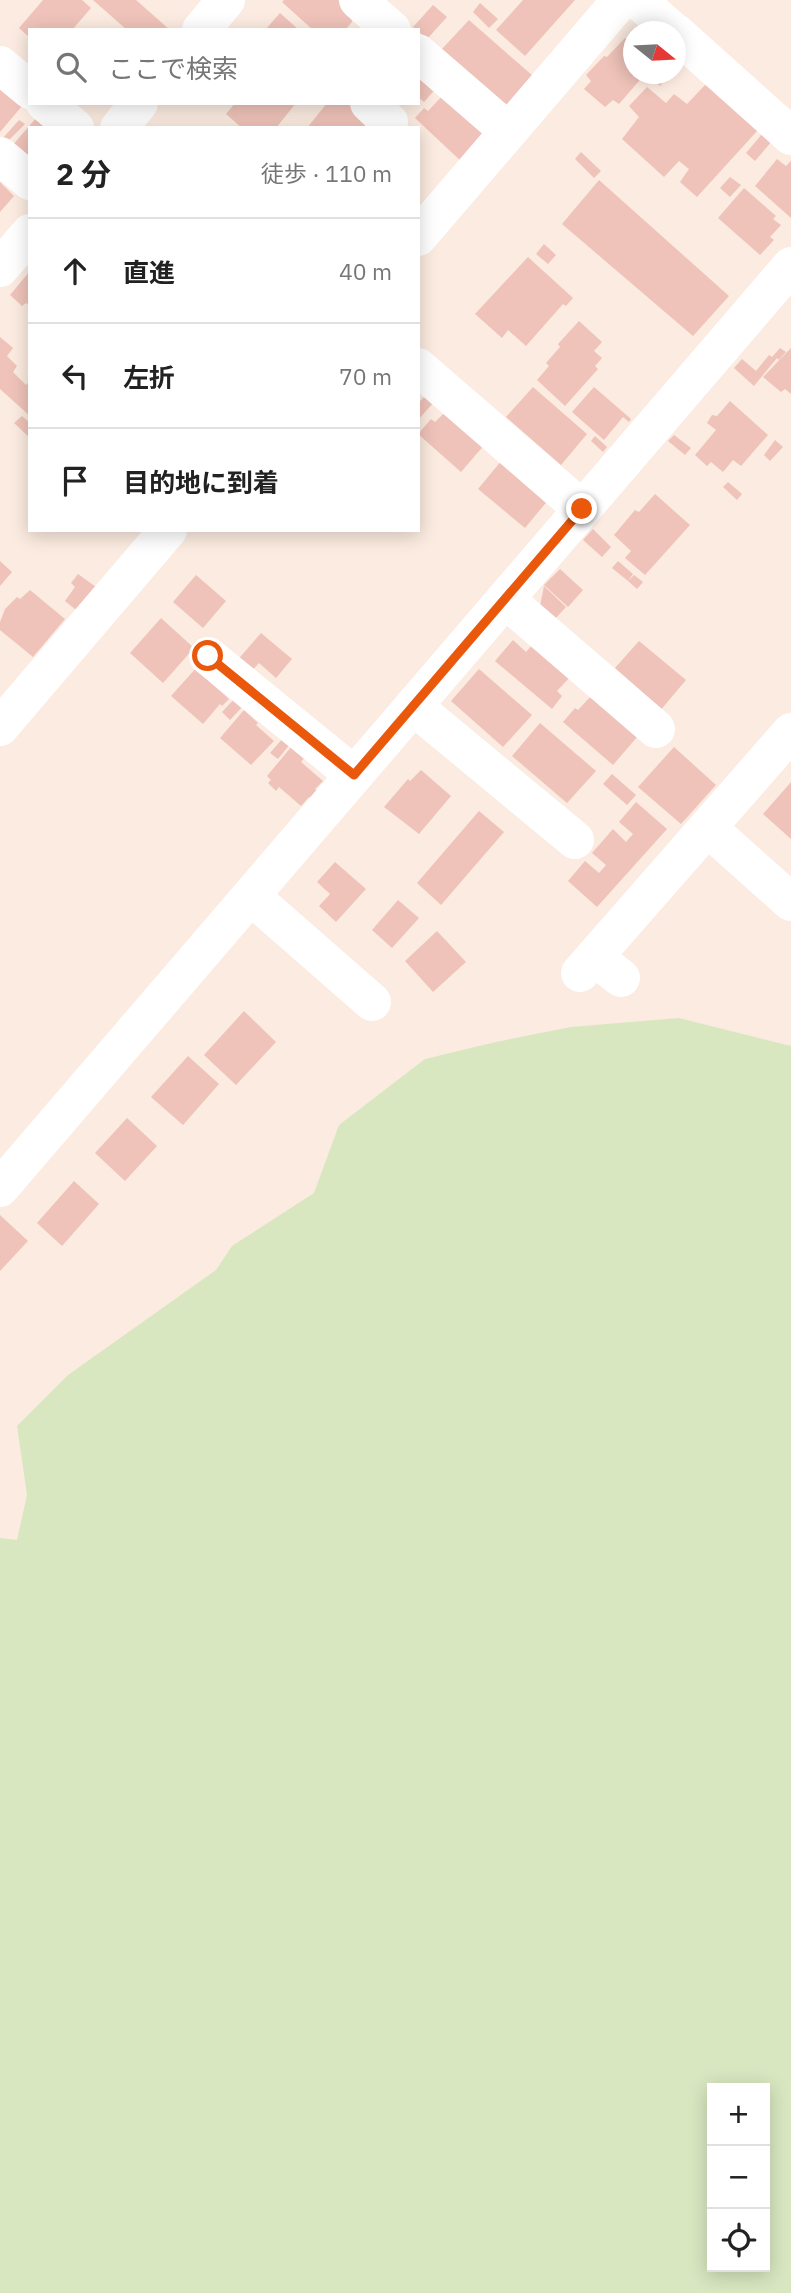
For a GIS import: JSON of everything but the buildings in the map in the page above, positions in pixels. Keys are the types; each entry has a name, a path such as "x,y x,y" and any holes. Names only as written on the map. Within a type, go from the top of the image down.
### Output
{"street":[{"path":"203,28 226,0"},
{"path":"358,0 390,28"},
{"path":"420,235 621,0"},
{"path":"638,0 662,21"},
{"path":"686,42 791,136"},
{"path":"420,55 508,131"},
{"path":"0,65 28,88"},
{"path":"47,105 73,126"},
{"path":"120,126 137,105"},
{"path":"371,105 389,122 386,126"},
{"path":"0,156 28,179"},
{"path":"0,268 28,235"},
{"path":"0,1188 791,266"},
{"path":"420,369 582,509"},
{"path":"3,717 166,532"},
{"path":"505,599 656,729"},
{"path":"208,656 354,775"},
{"path":"413,706 575,841"},
{"path":"598,969 708,828 791,732"},
{"path":"708,828 791,902"},
{"path":"251,895 372,1002"}],"green space":[{"path":"679,1018 791,1046 791,2293 0,2293 0,1538 17,1540 27,1495 17,1426 68,1375 216,1270 232,1246 314,1193 339,1125 425,1059 571,1027"}],"route":[{"path":"208,656 354,775 582,509"}]}
